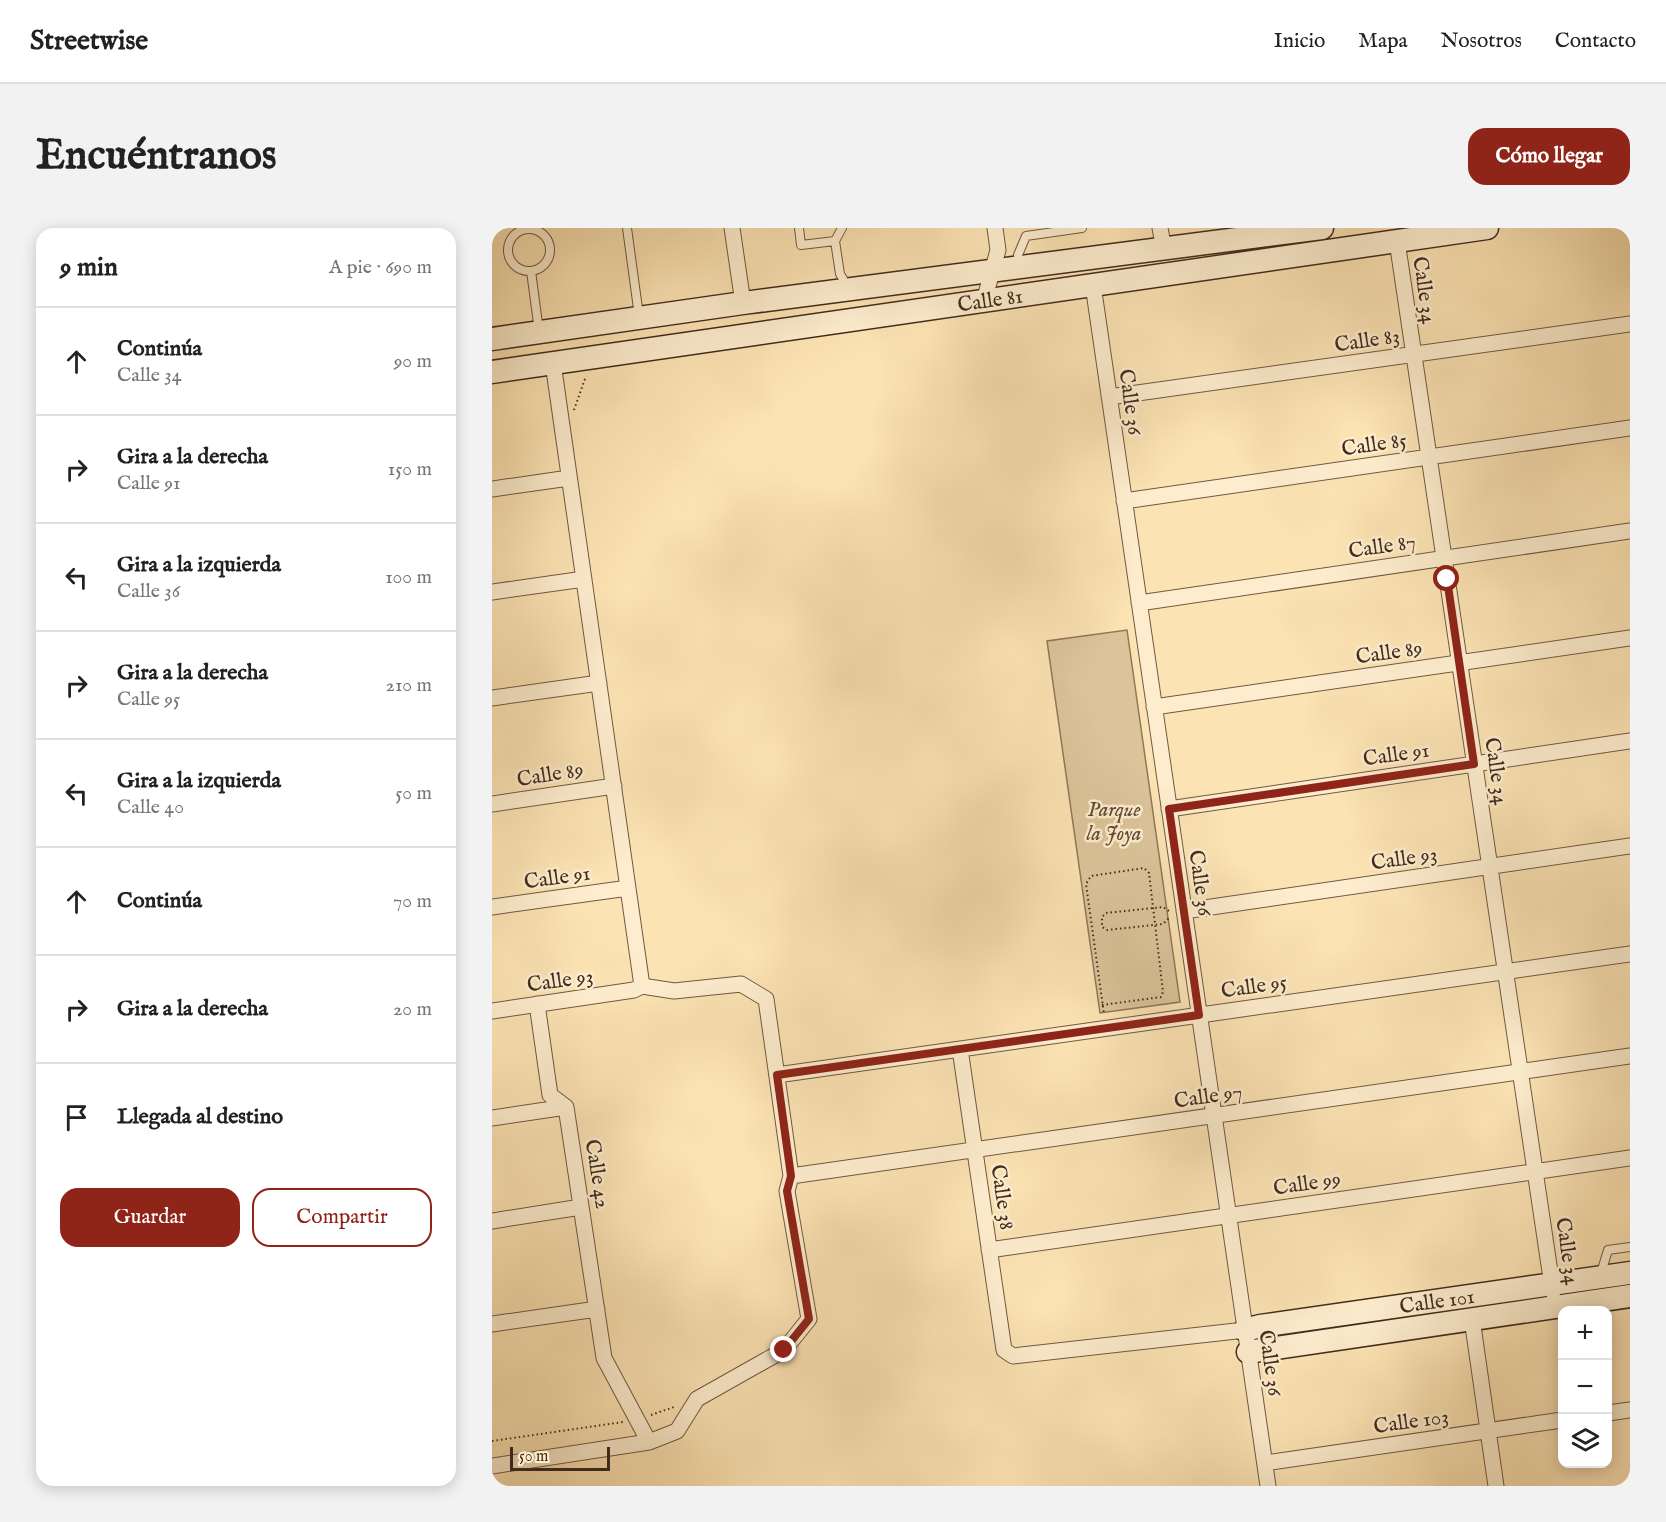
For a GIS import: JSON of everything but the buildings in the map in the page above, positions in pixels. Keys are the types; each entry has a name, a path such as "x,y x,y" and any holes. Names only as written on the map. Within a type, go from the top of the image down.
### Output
{"main road":[{"name":"Calle 81","path":"492,339 743,303 1020,268 1162,239 1322,228"},
{"name":"Calle 81","path":"492,372 1487,228"},
{"path":"850,291 854,320"},
{"name":"Calle 101","path":"1247,1341 1472,1319 1553,1295 1600,1277 1630,1273"},
{"name":"Calle 101","path":"1247,1341 1260,1326 1553,1295 1630,1296"}],"street":[{"path":"732,228 743,303"},
{"path":"984,301 998,250 996,228"},
{"name":"Calle 34","path":"1397,241 1553,1295"},
{"name":"Calle 36","path":"1093,285 1169,809 1174,913 1199,1015 1268,1486"},
{"name":"Calle 83","path":"1109,397 1630,324"},
{"path":"553,363 628,888 638,988"},
{"name":"Calle 85","path":"1124,501 1630,428"},
{"path":"492,489 569,478"},
{"name":"Calle 87","path":"1139,603 1630,531"},
{"path":"492,592 584,579"},
{"name":"Calle 89","path":"1154,706 1630,638"},
{"path":"492,698 599,683"},
{"name":"Calle 91","path":"1169,809 1630,741"},
{"name":"Calle 89","path":"492,804 614,786"},
{"name":"Calle 93","path":"1174,913 1630,846"},
{"name":"Calle 91","path":"492,907 628,888"},
{"name":"Calle 95","path":"777,1075 1630,954"},
{"name":"Calle 93","path":"492,1011 638,988 674,992 741,984 766,999 777,1075"},
{"name":"Calle 42","path":"537,1004 550,1095 566,1107 604,1358 649,1442"},
{"name":"Calle 38","path":"960,1049 1004,1350 1013,1356 1247,1341"},
{"name":"Calle 97","path":"791,1176 1630,1056"},
{"path":"492,1466 649,1442 677,1431 697,1400 784,1350 809,1319 787,1191 791,1176 777,1075"},
{"path":"492,1118 566,1107"},
{"name":"Calle 99","path":"989,1250 1630,1158"},
{"path":"492,1221 581,1207"},
{"path":"492,1324 597,1310"},
{"path":"1472,1319 1497,1486"},
{"path":"1612,1412 1630,1410"},
{"name":"Calle 103","path":"1265,1463 1558,1421"}],"lane":[{"path":"525,230 531,229 544,235 550,247 548,260 543,266 531,271 518,268 509,257 508,250 512,237 525,230 536,228"},
{"path":"627,228 639,318"},
{"path":"799,228 801,245 835,241"},
{"path":"842,228 835,241 840,274 850,291"},
{"path":"1020,268 1018,255 1026,236 1082,228"},
{"path":"531,271 540,332"},
{"path":"1600,1277 1608,1250 1630,1247"}],"path":[{"path":"567,415 578,405 586,372"},
{"path":"1102,1005 1161,997 1163,992 1149,873 1144,868 1090,876 1086,884 1102,1005 1104,1014"},
{"path":"1163,907 1174,913 1166,923 1107,930 1103,928 1102,917 1106,913 1163,907"},
{"path":"492,1441 636,1419 697,1400"}],"green space":[{"name":"Parque la Joya","path":"1127,630 1180,1002 1100,1013 1047,641"}],"route":[{"path":"784,1350 809,1319 787,1191 791,1176 777,1075 1199,1015 1169,809 1474,764 1447,579"}]}
